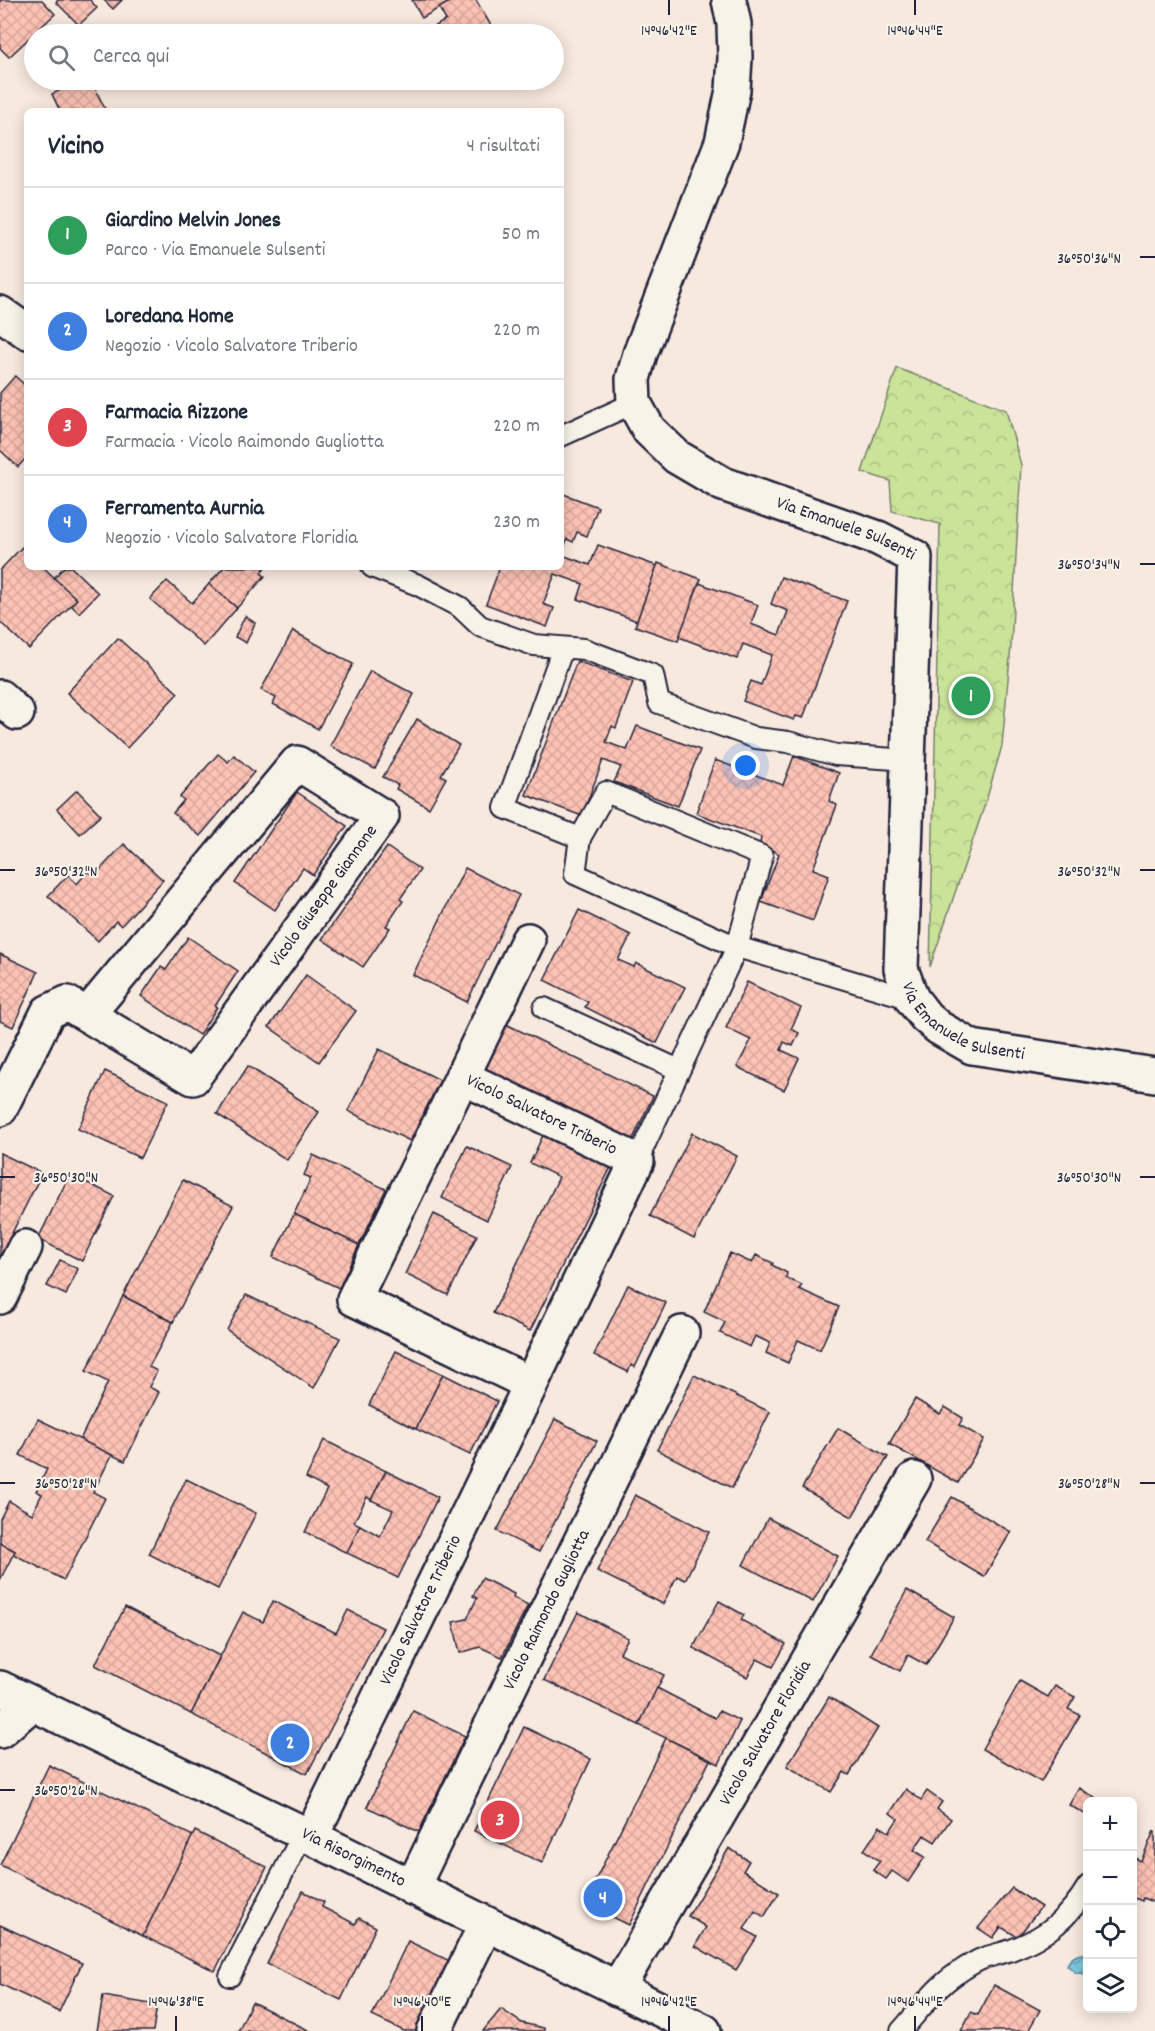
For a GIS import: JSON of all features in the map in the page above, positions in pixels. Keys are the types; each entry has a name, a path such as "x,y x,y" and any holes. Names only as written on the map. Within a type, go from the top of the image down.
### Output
{"street":[{"path":"634,403 633,379 640,354 722,142 733,90 735,58 734,24 729,0"},
{"path":"0,313 24,330"},
{"name":"Via Emanuele Sulsenti","path":"634,403 649,430 677,457 723,484 878,538 915,557 910,760 901,969 912,999 926,1017 939,1028 972,1047 1155,1075"},
{"name":"Vicolo Giuseppe Giannone","path":"0,1110 48,1012 67,1003 193,1078 382,816 297,763 88,1014"},
{"path":"462,1077 528,940"},
{"name":"Vicolo Salvatore Triberio","path":"307,1835 531,1384 637,1161 462,1077 354,1299 531,1384"},
{"path":"0,1297 25,1247"},
{"name":"Vicolo Raimondo Gugliotta","path":"412,1888 682,1333"},
{"name":"Vicolo Salvatore Floridia","path":"617,1989 914,1479"},
{"name":"Via Risorgimento","path":"0,1688 307,1835 704,2031"},
{"path":"0,1731 32,1704"},
{"path":"434,2031 486,1924"}],"lane":[{"path":"564,435 634,403"},
{"path":"380,570 418,585 460,607 480,626 534,645 584,649 652,675 659,703 756,738 788,742 836,755 910,760"},
{"path":"562,648 505,808 580,838"},
{"path":"637,1161 737,947 762,856 606,792 580,838 575,874 737,947 912,999"},
{"path":"544,1008 679,1070"},
{"path":"230,1976 307,1835"},
{"path":"901,2031 954,1975 981,1959 1011,1950 1040,1937 1060,1922 1083,1894"}],"green space":[{"path":"897,368 1006,410 1021,465 1011,646 1002,746 986,801 930,967 940,524 892,511 890,481 862,472"}],"water":[{"path":"1083,1954 1083,1974 1076,1973 1067,1965 1078,1955"}],"building":[{"path":"0,0 42,0 55,14 44,24 24,24 24,43 9,57 0,48"},
{"path":"58,0 90,0 97,8 78,24 56,2"},
{"path":"104,0 122,0 113,9"},
{"path":"412,0 453,0 422,18"},
{"path":"453,0 476,0 490,24 439,24 446,20 439,8"},
{"path":"61,90 96,90 105,108 59,108 52,94"},
{"path":"15,376 24,384 24,460 18,467 0,450 0,393"},
{"path":"564,494 598,507 587,536 577,532 573,542 567,539 564,549"},
{"path":"598,545 657,566 637,621 578,599 583,584 555,574 543,604 554,608 547,627 486,604 499,570 564,570 564,556 590,565"},
{"path":"22,547 24,549 24,570 46,570 77,599 29,649 0,622 0,570"},
{"path":"658,563 701,579 678,641 635,626"},
{"path":"61,570 74,570 98,593 79,613 71,605 77,599 54,578"},
{"path":"221,570 263,570 261,573 265,576 237,608 209,584"},
{"path":"781,577 847,601 803,718 796,716 794,720 743,701 751,681 761,685 772,655 743,644 737,659 679,637 699,583 758,605 751,624 779,635 788,611 771,604"},
{"path":"167,581 192,603 209,584 237,608 204,646 150,599"},
{"path":"245,616 255,623 246,643 235,637"},
{"path":"293,631 353,664 318,729 273,704 276,698 261,690"},
{"path":"118,638 178,693 127,748 67,693"},
{"path":"577,661 633,682 616,728 612,726 606,742 627,750 637,726 700,750 678,806 614,782 621,767 603,760 582,816 526,795"},
{"path":"370,671 414,694 375,769 330,746"},
{"path":"417,719 459,745 441,775 446,778 429,808 396,789 398,785 383,777"},
{"path":"218,754 228,762 234,755 254,772 200,836 173,813 184,800 180,797"},
{"path":"794,756 839,773 829,801 837,805 813,869 829,875 813,921 761,902 779,854 760,843 761,837 696,813 715,760 783,785"},
{"path":"77,790 101,815 80,834 57,809"},
{"path":"297,792 347,826 313,875 303,868 275,910 235,883"},
{"path":"124,844 163,880 121,926 116,921 98,941 48,896 68,875 77,884 88,871 94,876"},
{"path":"387,847 420,870 400,899 403,901 386,926 390,928 363,967 322,939"},
{"path":"465,868 519,895 467,1002 413,975"},
{"path":"579,910 631,935 618,960 634,967 636,963 685,987 657,1043 585,1007 588,1002 544,980"},
{"path":"188,937 238,971 199,1035 141,996 161,967 166,970"},
{"path":"0,954 38,972 13,1027 0,1021"},
{"path":"306,975 356,1011 319,1062 269,1027"},
{"path":"747,982 801,1008 791,1029 799,1033 793,1046 784,1042 781,1050 799,1058 784,1090 737,1067 751,1040 726,1028"},
{"path":"506,1024 653,1096 631,1143 483,1072"},
{"path":"379,1049 440,1080 410,1141 348,1111"},
{"path":"248,1066 319,1112 287,1160 217,1114"},
{"path":"105,1071 168,1101 140,1158 78,1129"},
{"path":"544,1133 612,1165 530,1331 493,1313 559,1177 530,1163"},
{"path":"692,1133 737,1156 694,1239 650,1216"},
{"path":"467,1146 512,1167 487,1220 442,1198"},
{"path":"0,1153 42,1173 0,1257"},
{"path":"313,1155 386,1189 359,1245 294,1214 311,1178 304,1175"},
{"path":"70,1174 114,1196 82,1261 38,1239"},
{"path":"183,1180 233,1206 173,1322 123,1296"},
{"path":"294,1214 359,1245 339,1288 273,1257"},
{"path":"434,1214 477,1235 448,1295 405,1274"},
{"path":"730,1253 752,1263 756,1255 773,1263 772,1265 787,1273 786,1278 802,1285 799,1289 839,1307 820,1350 798,1340 788,1363 766,1353 770,1343 755,1336 750,1347 720,1333 725,1322 704,1312"},
{"path":"60,1260 78,1269 66,1295 47,1286"},
{"path":"628,1285 666,1303 635,1367 631,1365 628,1372 594,1355"},
{"path":"246,1295 340,1338 314,1388 227,1330"},
{"path":"123,1296 173,1322 149,1367 157,1371 149,1387 159,1392 125,1461 80,1440 108,1382 86,1371"},
{"path":"396,1351 443,1374 416,1429 369,1405"},
{"path":"443,1374 497,1401 470,1455 416,1429"},
{"path":"694,1375 770,1412 732,1488 657,1450"},
{"path":"915,1399 940,1414 945,1407 963,1418 959,1425 984,1439 958,1483 889,1444"},
{"path":"38,1419 112,1455 93,1492 105,1498 64,1580 13,1554 15,1551 0,1543 0,1519 9,1501 32,1514 42,1494 36,1491 47,1469 20,1455"},
{"path":"555,1419 597,1441 539,1552 497,1531"},
{"path":"838,1428 888,1457 852,1517 802,1488"},
{"path":"324,1440 386,1471 371,1500 367,1497 354,1522 360,1525 347,1553 305,1532 327,1489 306,1478"},
{"path":"386,1471 438,1497 398,1578 347,1553 360,1525 380,1536 393,1510 371,1500"},
{"path":"186,1479 256,1513 218,1589 149,1554"},
{"path":"635,1495 709,1532 685,1580 677,1576 663,1604 597,1571"},
{"path":"952,1497 1011,1532 984,1577 925,1542"},
{"path":"768,1518 838,1556 813,1602 743,1565"},
{"path":"0,1543 15,1551 0,1580"},
{"path":"482,1578 514,1594 513,1597 528,1605 502,1657 480,1647 460,1653 453,1622 467,1619 477,1598 473,1596"},
{"path":"907,1590 954,1617 926,1665 908,1655 900,1671 871,1654"},
{"path":"273,1601 336,1633 348,1610 383,1628 307,1774 191,1714 243,1612 263,1622"},
{"path":"719,1601 744,1615 741,1620 786,1644 773,1667 757,1659 747,1677 693,1648"},
{"path":"125,1607 220,1656 191,1714 95,1665"},
{"path":"578,1612 628,1638 620,1653 664,1675 639,1725 544,1680"},
{"path":"1020,1681 1048,1697 1055,1686 1075,1697 1068,1709 1080,1715 1041,1782 982,1749"},
{"path":"657,1688 715,1718 719,1711 740,1721 719,1764 639,1725"},
{"path":"829,1697 878,1728 849,1775 844,1772 831,1792 787,1766"},
{"path":"413,1711 465,1736 419,1832 367,1807"},
{"path":"524,1727 591,1759 542,1863 474,1831"},
{"path":"666,1738 710,1760 629,1925 584,1903"},
{"path":"49,1765 193,1836 143,1936 0,1865"},
{"path":"1079,1788 1094,1797 1083,1797 1083,1813 1069,1805"},
{"path":"906,1789 921,1800 927,1791 942,1802 937,1809 951,1819 935,1842 924,1835 914,1850 925,1857 908,1882 892,1871 886,1879 873,1870 880,1861 864,1850 880,1826 889,1832 898,1819 890,1813"},
{"path":"195,1831 267,1867 215,1971 143,1936"},
{"path":"1154,1831 1155,1903 1143,1898 1142,1901 1137,1899 1137,1859 1141,1861"},
{"path":"729,1848 749,1861 743,1871 779,1893 764,1917 755,1911 744,1929 757,1937 736,1970 695,1946 706,1927 688,1916"},
{"path":"1012,1888 1041,1907 1018,1937 1001,1927 993,1938 978,1928"},
{"path":"303,1891 324,1902 322,1907 355,1924 359,1918 376,1927 341,2000 267,1964"},
{"path":"0,1925 82,1963 59,2012 0,1984"},
{"path":"408,1941 454,1963 421,2031 404,2031 372,2016"},
{"path":"994,1985 1040,2010 1028,2031 961,2031 971,2012 978,2015"},
{"path":"103,1996 157,2005 153,2031 97,2031"},
{"path":"252,2002 310,2031 238,2031"},
{"path":"501,2009 522,2023 544,2028 544,2031 483,2031"}],"place":[{"name":"Giardino Melvin Jones","path":"971,696"},
{"name":"Loredana Home","path":"290,1743"},
{"name":"Farmacia Rizzone","path":"500,1820"},
{"name":"Ferramenta Aurnia","path":"603,1898"}]}
